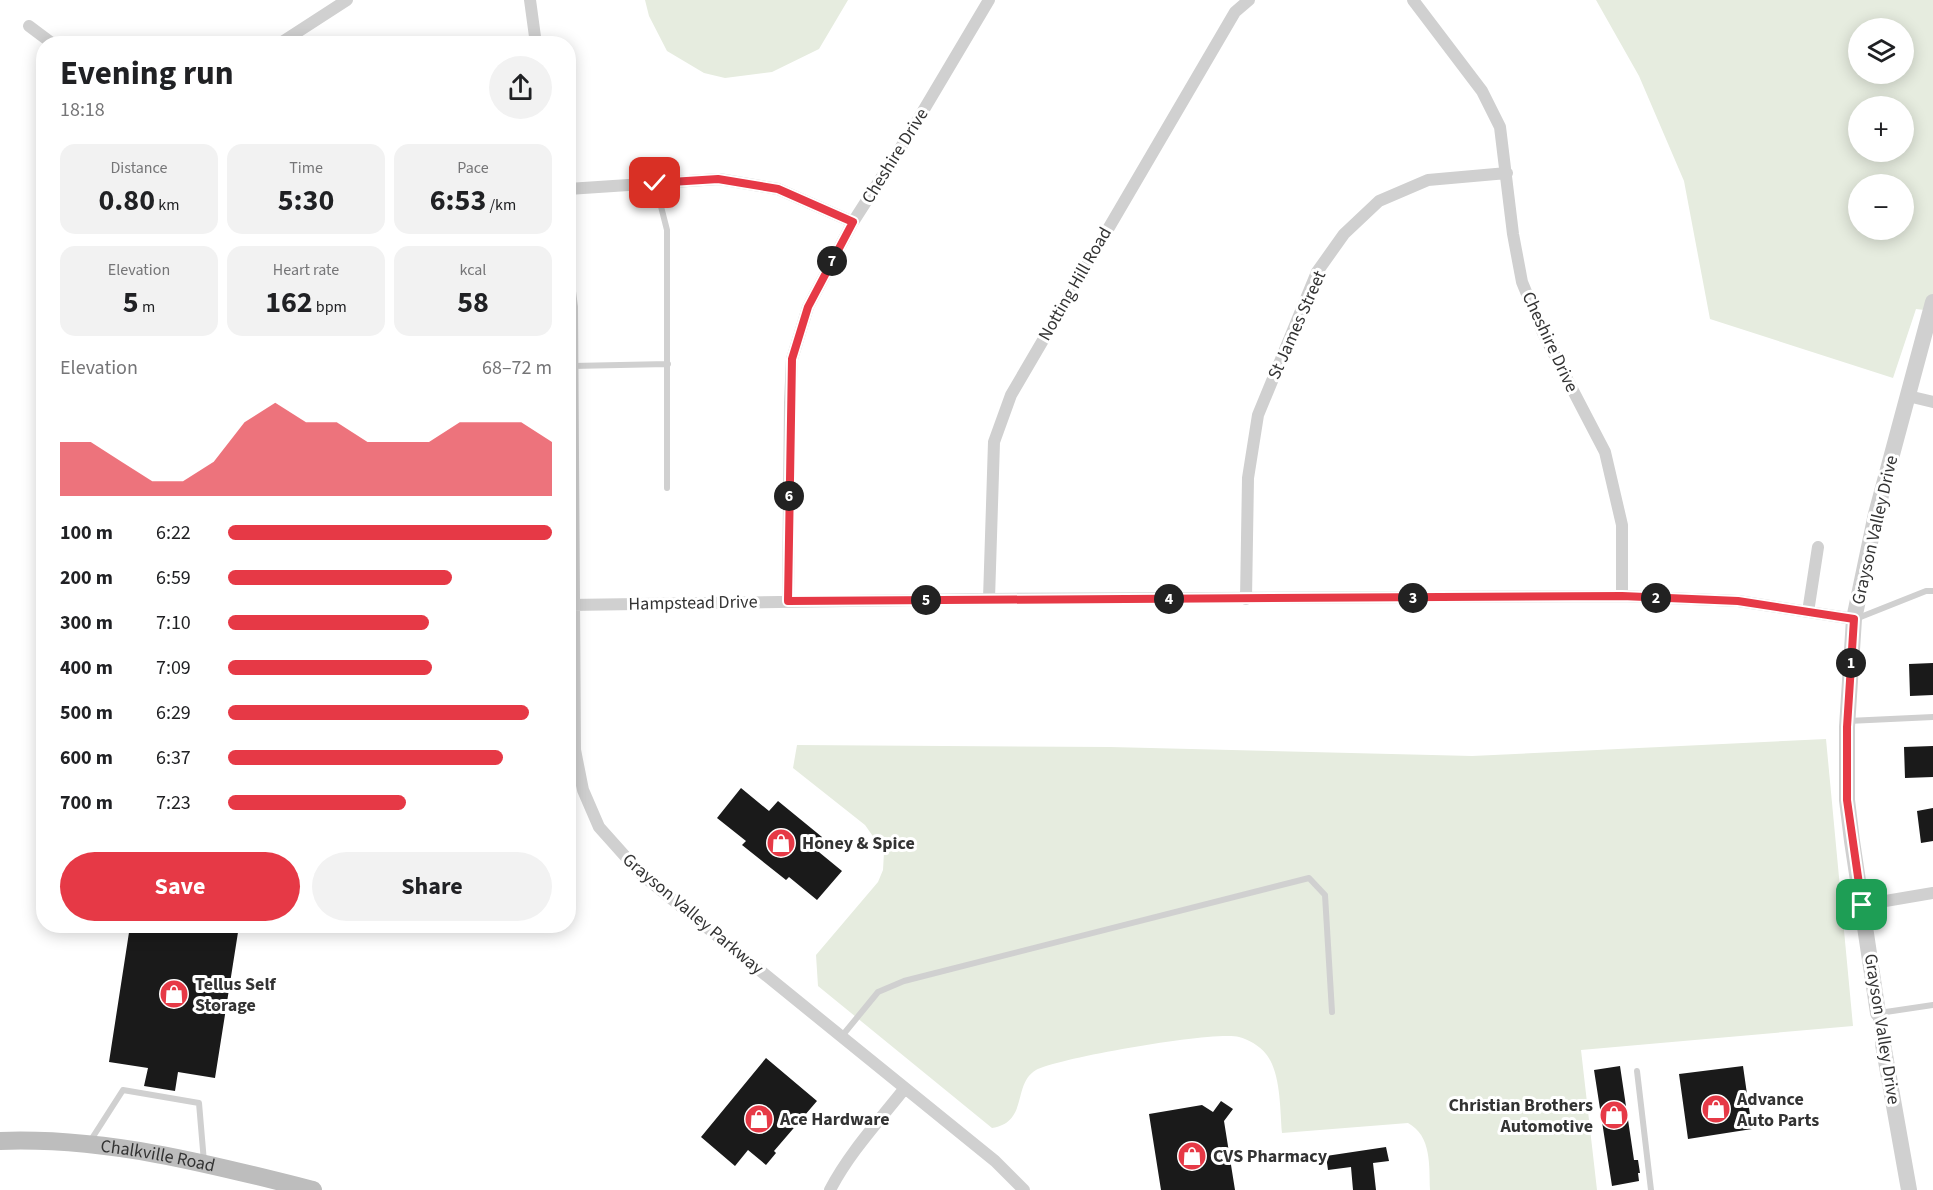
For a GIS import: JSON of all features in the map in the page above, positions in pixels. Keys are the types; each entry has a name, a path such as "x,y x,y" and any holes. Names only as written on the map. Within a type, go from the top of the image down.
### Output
{"main road":[{"name":"Chalkville Road","path":"0,1141 21,1140 135,1151 204,1163 313,1190"}],"street":[{"path":"291,36 346,0"},
{"path":"530,0 535,36"},
{"name":"Cheshire Drive","path":"788,601 792,359 808,307 853,222 910,133 989,0"},
{"name":"Notting Hill Road","path":"989,599 994,442 1011,395 1235,12 1249,0"},
{"name":"Cheshire Drive","path":"1413,0 1482,91 1500,127 1513,234 1522,282 1543,333 1605,452 1622,525 1622,596"},
{"path":"29,26 42,36"},
{"name":"St James Street","path":"1245,599 1248,478 1258,415 1317,272 1344,234 1379,201 1428,180 1507,173"},
{"path":"576,188 718,179 778,189 853,222"},
{"name":"Grayson Valley Drive","path":"1909,1190 1878,1013 1847,800 1847,721 1854,619 1876,514 1933,302"},
{"path":"1908,396 1933,402"},
{"path":"1808,612 1818,548"},
{"name":"Hampstead Drive","path":"576,605 989,599 1622,596 1738,601 1854,619"},
{"name":"Grayson Valley Parkway","path":"576,755 583,790 599,827 641,874 995,1161 1024,1190"},
{"path":"1862,905 1933,893"},
{"path":"830,1190 857,1148 905,1088"}],"lane":[{"path":"655,183 667,230 667,488"},
{"path":"576,366 668,364"},
{"path":"1854,619 1926,591 1933,591"},
{"path":"1847,721 1933,717"},
{"path":"841,1037 878,992 903,981 1309,878 1325,895 1332,1012"},
{"path":"1878,1013 1933,1005"},
{"path":"1637,1071 1651,1190"},
{"path":"87,1145 123,1090 199,1103 204,1163"}],"shaded area":[{"path":"645,0 848,0 819,49 772,72 725,78 704,73 667,51 649,16"},
{"path":"1596,0 1933,0 1933,311 1916,309 1893,378 1710,319 1684,181 1639,76"},
{"path":"1826,739 1853,1026 1581,1050 1597,1190 1430,1190 1428,1152 1421,1136 1408,1123 1282,1133 1279,1092 1271,1062 1257,1046 1239,1037 1225,1036 1171,1041 1104,1052 1036,1070 1024,1084 1016,1111 1011,1118 1004,1124 992,1128 818,986 816,955 878,882 883,870 884,852 865,825 793,768 797,745 1110,747 1472,756"}],"building":[{"path":"1933,663 1933,695 1910,696 1909,664"},
{"path":"1933,746 1933,777 1905,778 1904,747"},
{"name":"Honey & Spice","path":"741,788 769,811 778,801 822,837 814,848 842,871 817,900 789,877 786,880 742,845 746,841 717,818"},
{"path":"1933,808 1933,841 1921,843 1917,811"},
{"name":"Tellus Self Storage","path":"129,933 238,933 215,1078 178,1072 175,1091 144,1086 148,1068 109,1062"},
{"name":"Ace Hardware","path":"766,1058 817,1101 774,1151 776,1153 766,1165 748,1150 735,1166 701,1137"},
{"name":"Christian Brothers Automotive","path":"1620,1066 1634,1160 1638,1160 1640,1173 1638,1173 1639,1181 1612,1186 1594,1070"},
{"name":"Advance Auto Parts","path":"1743,1066 1752,1129 1688,1139 1679,1074"},
{"name":"CVS Pharmacy","path":"1221,1101 1233,1109 1224,1121 1235,1190 1161,1190 1149,1114 1202,1105 1213,1112"},
{"path":"1386,1147 1389,1161 1373,1163 1376,1190 1353,1190 1351,1167 1328,1170 1326,1156"}],"place":[{"name":"Honey & Spice","path":"781,843"},
{"name":"Tellus Self Storage","path":"174,994"},
{"name":"Advance Auto Parts","path":"1716,1109"},
{"name":"Christian Brothers Automotive","path":"1614,1115"},
{"name":"Ace Hardware","path":"759,1119"},
{"name":"CVS Pharmacy","path":"1192,1156"}],"route":[{"path":"655,183 718,179 778,189 853,222 808,307 792,359 788,601 1622,596 1738,601 1854,619 1847,727 1847,800 1862,905"}]}
